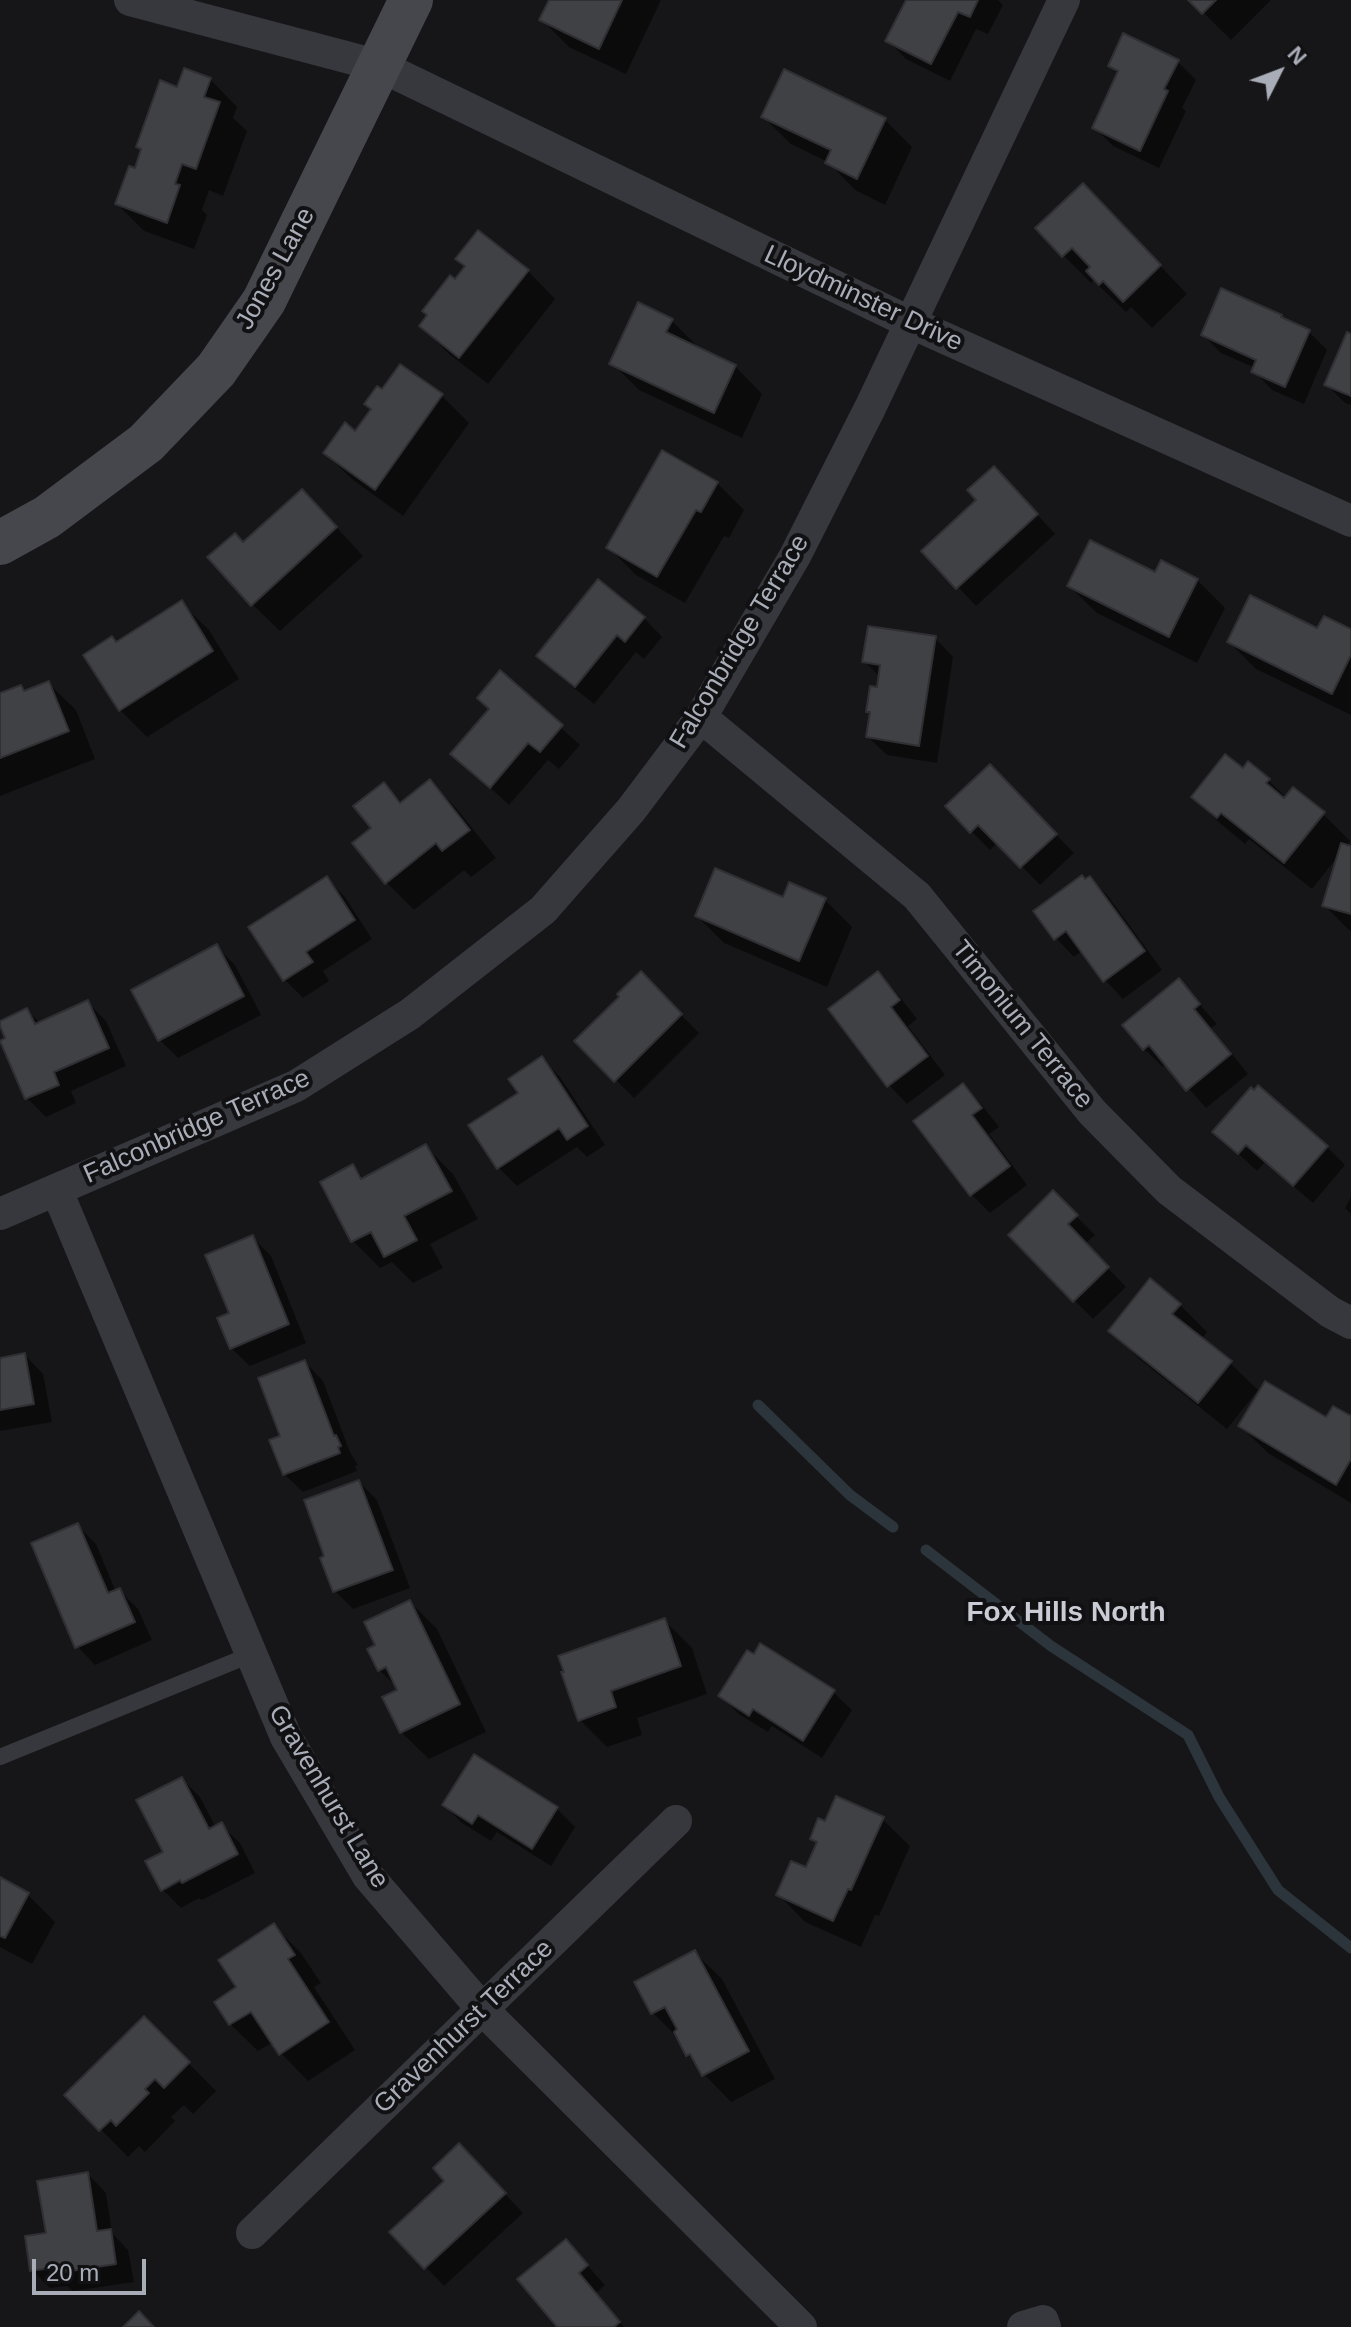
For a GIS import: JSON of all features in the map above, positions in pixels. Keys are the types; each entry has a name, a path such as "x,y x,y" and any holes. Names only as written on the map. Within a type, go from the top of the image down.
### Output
{"street":[{"name":"Lloydminster Drive","path":"130,0 380,66 909,322 1351,521"},
{"name":"Jones Lane","path":"0,543 47,517 146,443 216,370 264,301 411,0"},
{"name":"Falconbridge Terrace","path":"0,1214 296,1086 410,1014 543,910 631,810 701,717 795,556 870,408 1064,0"},
{"name":"Timonium Terrace","path":"701,717 917,896 1092,1112 1169,1190 1330,1312 1351,1323"},
{"name":"Gravenhurst Lane","path":"57,1191 286,1737 368,1876 483,2010 801,2327"},
{"name":"Gravenhurst Terrace","path":"252,2233 676,1821"},
{"path":"1023,2327 1043,2321 1045,2327"}],"lane":[{"path":"0,1757 250,1655"}],"building":[{"path":"549,0 622,0 599,49 539,20"},
{"path":"906,0 978,0 970,17 958,12 931,64 885,41"},
{"path":"1188,0 1216,0 1202,14"},
{"path":"1123,33 1179,60 1140,151 1092,128 1118,71 1108,66"},
{"path":"184,68 211,78 204,97 220,102 196,169 182,164 175,184 180,185 167,223 115,204 129,166 135,168 141,149 136,147 160,80 177,87"},
{"path":"784,69 886,118 857,179 825,163 831,150 761,117"},
{"path":"1083,183 1161,265 1123,302 1103,281 1099,285 1086,271 1090,267 1072,248 1062,257 1035,228"},
{"path":"478,230 529,270 459,358 419,326 427,315 422,311 450,275 455,279 465,266 455,259"},
{"path":"1221,288 1310,330 1285,387 1251,372 1256,360 1201,335"},
{"path":"638,302 673,319 666,332 736,365 714,413 609,364"},
{"path":"1347,332 1351,334 1351,396 1324,385"},
{"path":"400,364 443,394 375,490 323,453 345,422 355,431 371,409 364,404 377,386 382,389"},
{"path":"662,450 718,482 701,512 696,510 657,577 606,548"},
{"path":"994,466 1038,514 956,589 921,551 976,500 967,490"},
{"path":"302,489 337,527 251,606 207,557 235,533 243,542"},
{"path":"1090,540 1155,572 1161,560 1198,579 1169,637 1067,586"},
{"path":"598,579 645,617 625,642 617,635 575,687 536,656"},
{"path":"1250,595 1317,628 1324,616 1351,629 1351,655 1332,694 1227,642"},
{"path":"182,600 213,651 119,711 83,655 112,636 116,642"},
{"path":"868,626 936,636 919,746 866,737 870,686 877,687 880,665 862,662"},
{"path":"500,670 563,725 540,752 528,743 490,788 450,754 489,709 477,698"},
{"path":"49,681 69,731 0,758 0,693 21,685 24,691"},
{"path":"1225,754 1243,768 1248,761 1270,779 1266,783 1284,798 1293,787 1325,812 1284,863 1221,813 1217,818 1191,797"},
{"path":"990,764 1057,834 1020,868 978,825 970,833 945,806"},
{"path":"430,779 470,830 442,851 436,843 385,884 352,843 371,828 353,806 384,782 400,803"},
{"path":"1341,843 1351,846 1351,914 1322,906"},
{"path":"715,868 783,897 789,882 826,898 799,961 695,916"},
{"path":"1082,875 1085,879 1090,876 1145,951 1103,982 1066,931 1054,940 1033,911"},
{"path":"327,876 355,920 306,952 313,962 283,981 248,927"},
{"path":"217,944 244,996 158,1041 131,990"},
{"path":"641,971 682,1014 614,1082 574,1041"},
{"path":"878,971 900,1000 891,1007 928,1056 887,1087 828,1009"},
{"path":"1179,978 1200,1004 1194,1009 1231,1054 1186,1091 1149,1045 1143,1050 1122,1025"},
{"path":"88,1000 109,1048 54,1072 59,1085 25,1099 0,1041 5,1038 0,1021 27,1008 35,1024"},
{"path":"542,1056 588,1126 567,1140 559,1128 497,1169 468,1125 518,1093 508,1079"},
{"path":"963,1083 982,1108 972,1115 1010,1166 970,1196 913,1121"},
{"path":"1258,1085 1328,1146 1293,1186 1246,1145 1238,1154 1212,1132 1251,1087 1254,1090"},
{"path":"426,1144 452,1191 404,1216 417,1240 384,1257 371,1232 351,1242 320,1182 353,1164 361,1179"},
{"path":"1053,1190 1078,1215 1068,1224 1109,1267 1073,1302 1008,1235"},
{"path":"253,1235 289,1324 230,1349 217,1318 229,1313 205,1255"},
{"path":"1150,1278 1181,1304 1172,1314 1232,1361 1198,1403 1108,1331"},
{"path":"25,1353 34,1404 0,1410 0,1358"},
{"path":"305,1360 334,1436 341,1446 338,1447 340,1453 283,1475 269,1440 280,1436 258,1378"},
{"path":"1265,1381 1326,1417 1333,1406 1351,1416 1351,1459 1336,1485 1238,1426"},
{"path":"359,1480 393,1570 333,1592 304,1500"},
{"path":"78,1523 108,1593 120,1588 135,1622 75,1648 31,1543"},
{"path":"410,1600 460,1704 400,1733 382,1697 397,1690 386,1667 378,1671 367,1649 375,1645 364,1622"},
{"path":"665,1618 681,1666 611,1691 616,1707 578,1721 558,1656"},
{"path":"760,1643 835,1690 803,1741 753,1709 749,1716 718,1696 747,1650 754,1654"},
{"path":"474,1754 558,1807 532,1849 478,1815 472,1824 442,1805"},
{"path":"182,1777 209,1829 222,1822 238,1854 161,1891 145,1861 163,1852 136,1800"},
{"path":"836,1796 884,1817 851,1890 848,1889 833,1921 776,1895 791,1861 806,1867 817,1842 810,1839 818,1818 825,1821"},
{"path":"0,1877 29,1893 5,1938 0,1936"},
{"path":"274,1923 295,1955 288,1959 329,2022 279,2055 251,2012 229,2025 214,2002 236,1987 218,1960"},
{"path":"695,1950 749,2051 702,2076 690,2054 686,2056 665,2007 651,2014 634,1982"},
{"path":"144,2016 190,2062 164,2088 155,2079 145,2089 149,2093 116,2126 111,2120 99,2131 64,2095"},
{"path":"459,2143 506,2193 424,2269 389,2232 444,2181 433,2168"},
{"path":"88,2172 97,2231 111,2229 116,2264 52,2274 51,2268 30,2271 25,2236 46,2233 37,2181"},
{"path":"566,2239 588,2265 579,2273 620,2322 614,2327 557,2327 517,2279"},
{"path":"139,2311 154,2327 123,2327"}],"waterway":[{"path":"758,1405 850,1495 893,1527"},
{"path":"926,1550 1051,1646 1188,1735 1219,1797 1278,1890 1351,1948"}],"district":[{"name":"Fox Hills North","path":"1066,1613"}]}
